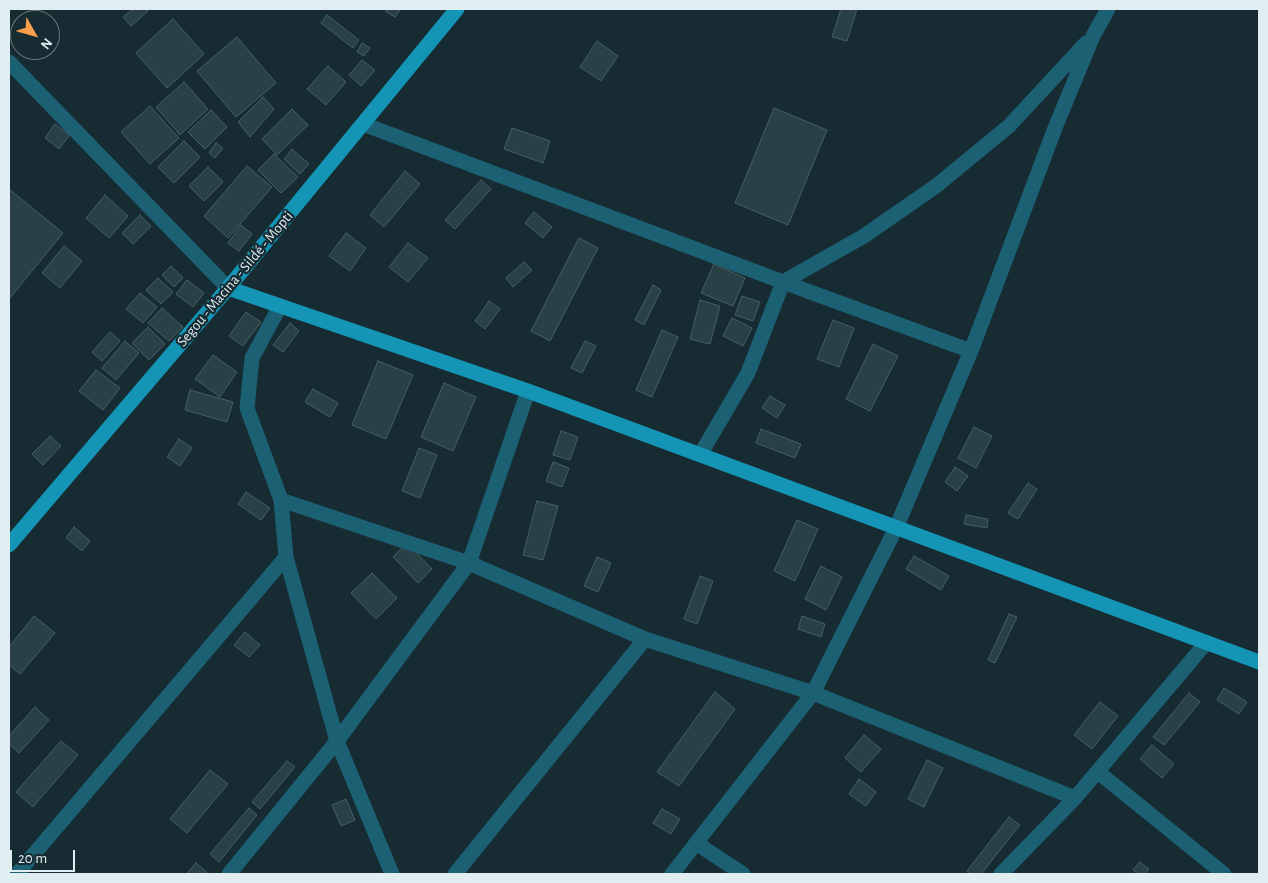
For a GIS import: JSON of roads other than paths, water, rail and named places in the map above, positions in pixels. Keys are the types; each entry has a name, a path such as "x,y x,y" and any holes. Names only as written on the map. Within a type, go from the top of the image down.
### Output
{"main road":[{"name":"Segou - Macina - Sildé - Mopti","path":"9,545 228,288 363,124 453,10"},
{"path":"228,288 528,391 1259,662"}],"street":[{"path":"672,874 813,693 896,528 971,351 1055,128 1093,36 1108,9"},
{"path":"700,455 748,372 783,282 864,236 936,186 1009,126 1093,36"},
{"path":"9,62 228,288"},
{"path":"363,124 971,351"},
{"path":"280,306 252,358 247,408 281,500 286,557 337,741 392,874"},
{"path":"229,874 337,741 469,563 528,391"},
{"path":"281,500 469,563 645,639 813,693 1075,798"},
{"path":"17,874 286,557"},
{"path":"455,874 645,639"},
{"path":"1001,874 1075,798 1206,643"},
{"path":"1098,772 1224,874"},
{"path":"696,843 743,874"}]}
